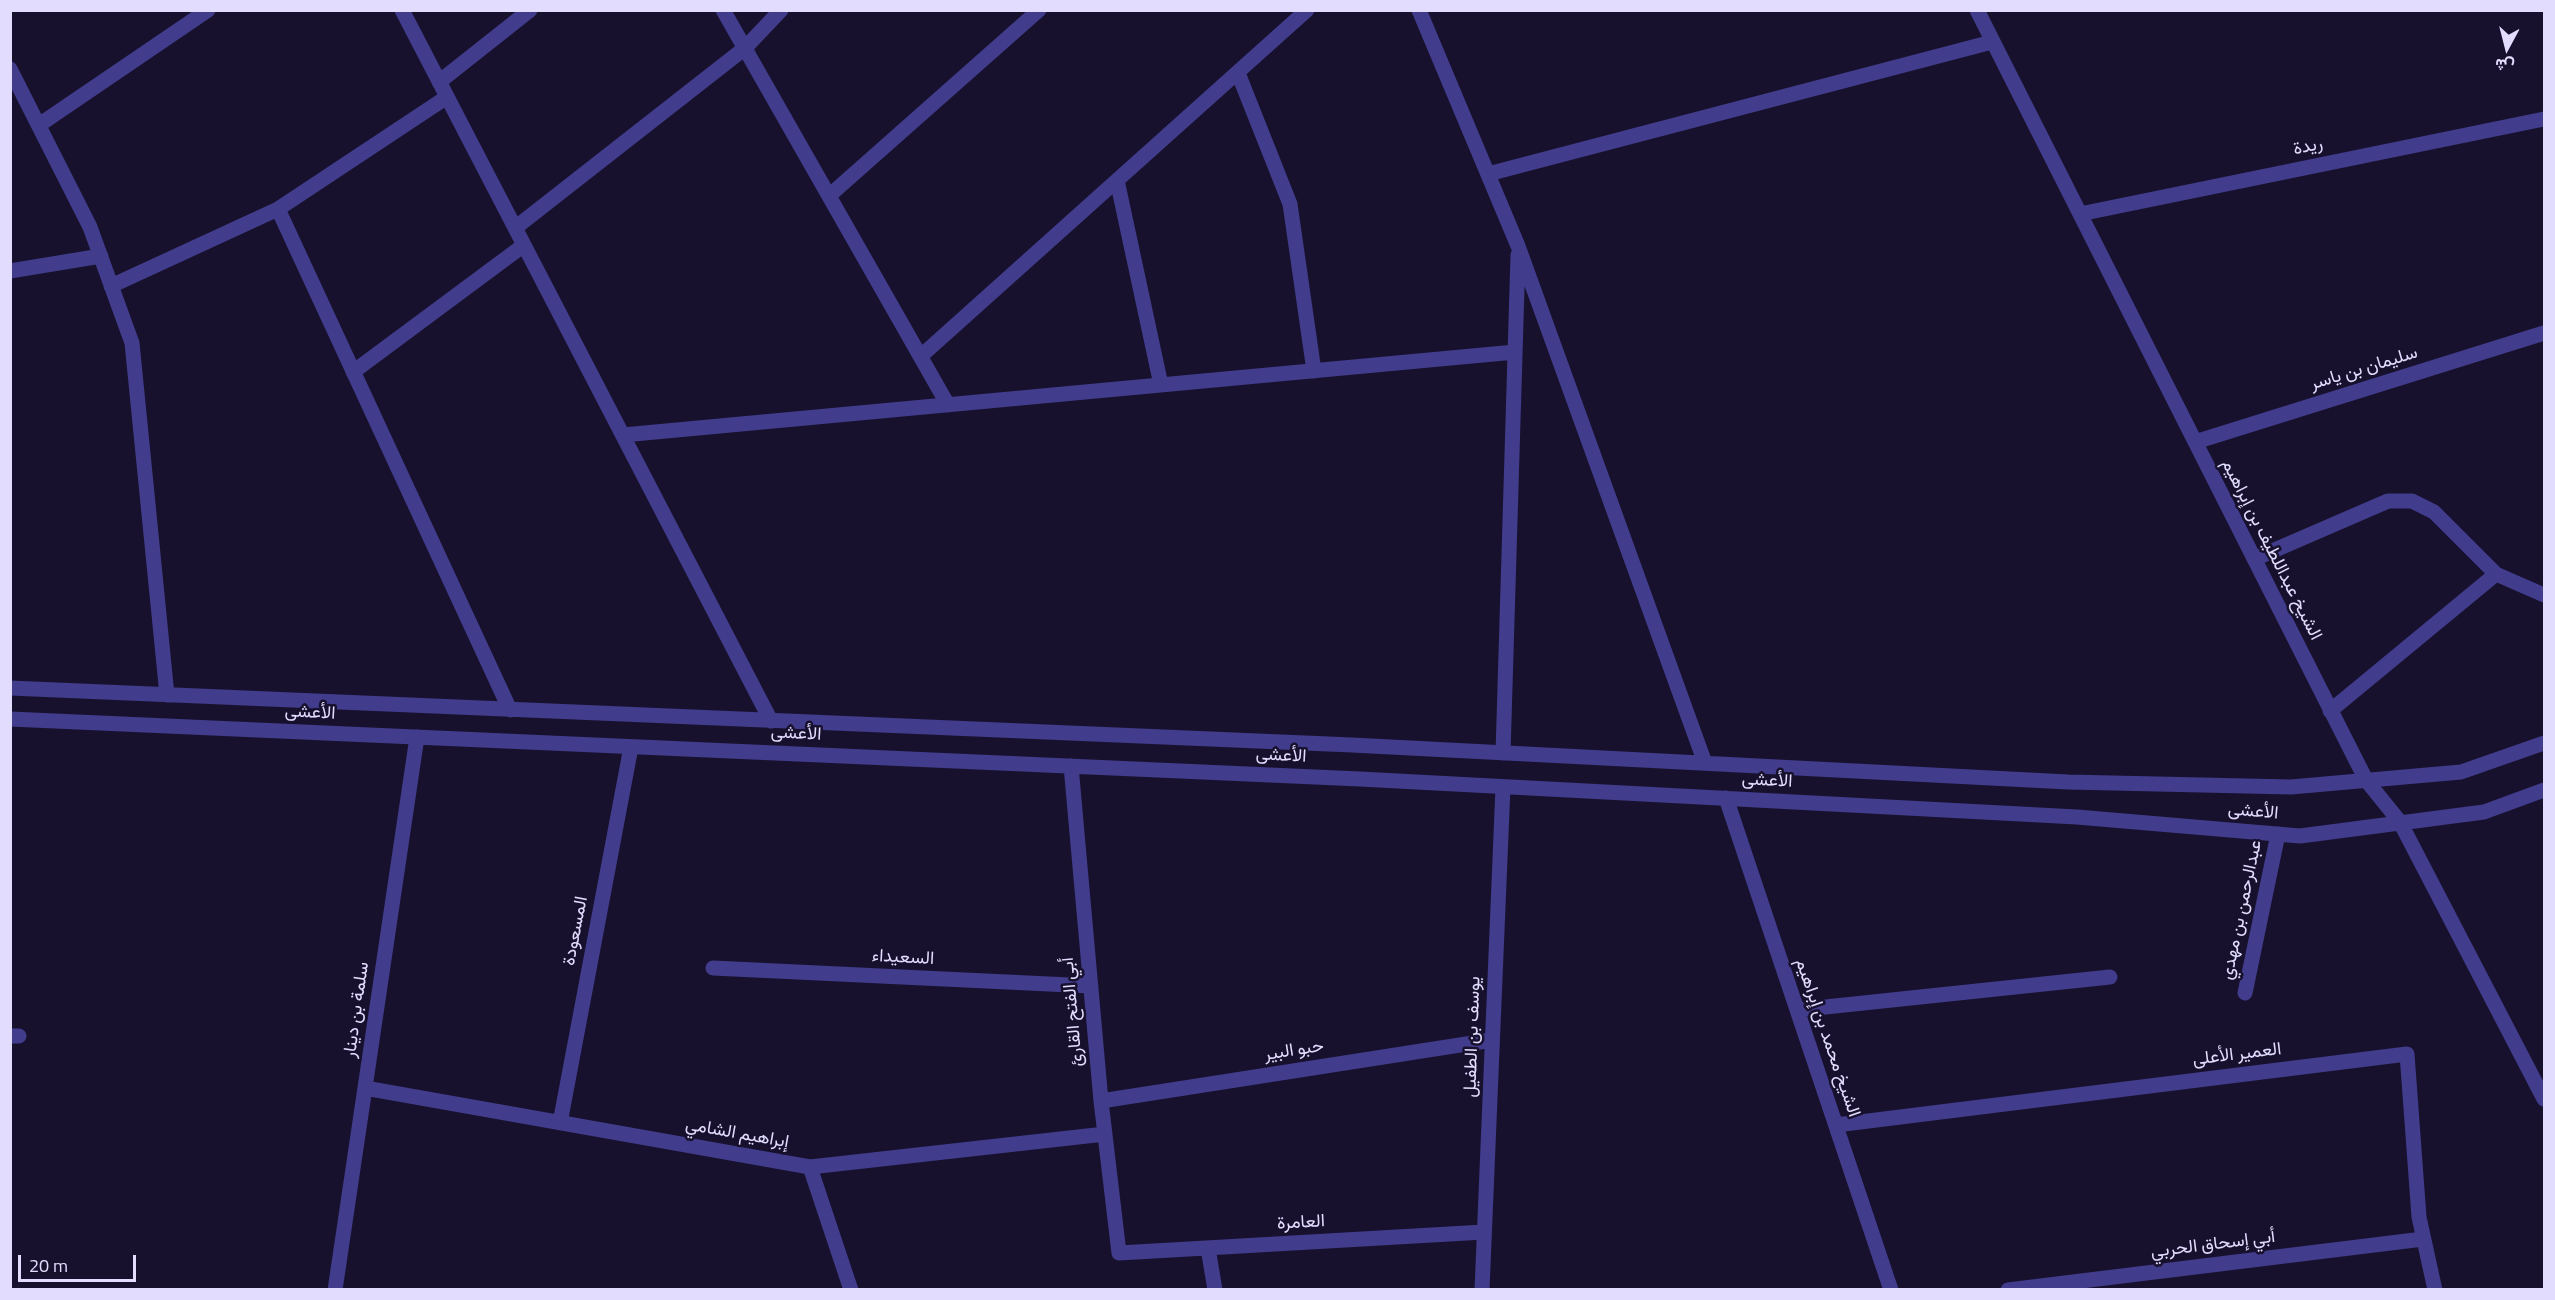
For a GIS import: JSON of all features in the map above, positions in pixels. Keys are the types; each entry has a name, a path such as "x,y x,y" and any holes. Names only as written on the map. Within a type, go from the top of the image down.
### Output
{"street":[{"path":"39,125 208,10"},
{"path":"402,10 771,721"},
{"path":"440,82 530,10"},
{"path":"723,10 948,405"},
{"path":"515,228 746,48 781,10"},
{"path":"830,195 1039,10"},
{"path":"921,356 1307,10"},
{"path":"1419,10 1518,246 1704,763"},
{"name":"الشيخ عبداللطيف بن إبراهيم","path":"1977,10 2330,711 2366,780 2400,822 2544,1099"},
{"path":"1488,174 1992,42"},
{"path":"10,69 15,87 39,125 90,226 132,343 167,695"},
{"path":"1238,73 1290,204 1314,371"},
{"path":"111,286 278,209 447,97"},
{"name":"ريدة","path":"2080,214 2544,118"},
{"path":"1117,180 1161,385"},
{"path":"278,209 510,711"},
{"path":"353,372 525,245"},
{"path":"1503,753 1518,246"},
{"path":"10,271 101,256"},
{"name":"سليمان بن ياسر","path":"2194,442 2544,333"},
{"path":"623,435 1515,352"},
{"path":"2254,559 2388,501 2412,501 2434,512 2496,574 2544,595"},
{"path":"2330,711 2496,574"},
{"name":"الأعشى","path":"10,688 1503,753 2068,782 2291,787 2461,772 2544,743"},
{"name":"الأعشى","path":"10,719 1071,766 1726,798 2078,817 2300,836 2484,812 2544,790"},
{"name":"سلمة بن دينار","path":"335,1290 417,737"},
{"name":"المسعودة","path":"560,1122 631,747"},
{"name":"أبي الفتح القارئ","path":"1071,766 1101,1101 1119,1253"},
{"name":"يوسف بن الطفيل","path":"1482,1290 1503,787"},
{"name":"الشيخ محمد بن إبراهيم","path":"1726,798 1836,1125 1888,1289"},
{"name":"عبدالرحمن بن مهدي","path":"2245,993 2278,834"},
{"name":"السعيداء","path":"713,968 1090,986"},
{"path":"1797,1010 2110,977"},
{"name":"حبو البير","path":"1101,1101 1492,1040"},
{"name":"العمير الأعلى","path":"1836,1125 2407,1054 2419,1217 2435,1290"},
{"name":"إبراهيم الشامي","path":"365,1088 810,1167 1105,1134"},
{"path":"810,1167 851,1290"},
{"name":"العامرة","path":"1119,1253 1484,1232"},
{"name":"أبي إسحاق الحربي","path":"2008,1290 2423,1239"},
{"path":"1208,1248 1215,1290"}]}
